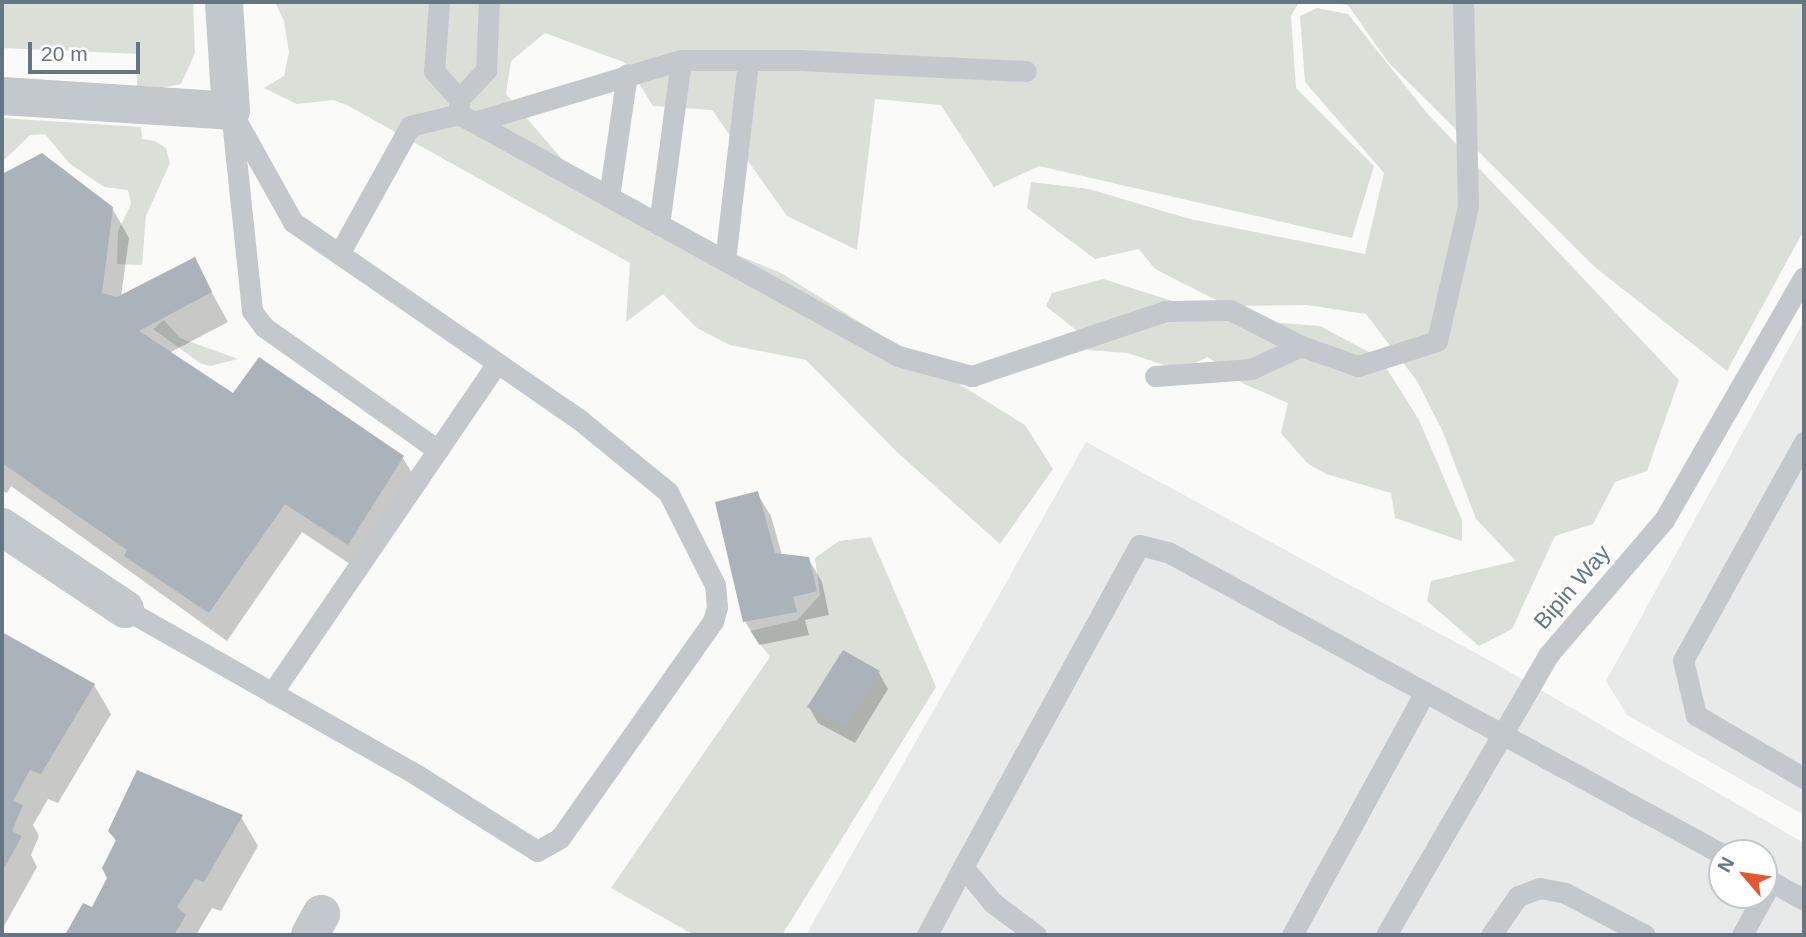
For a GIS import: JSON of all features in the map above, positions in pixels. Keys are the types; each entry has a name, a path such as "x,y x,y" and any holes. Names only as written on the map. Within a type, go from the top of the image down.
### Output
{"street":[{"path":"2,96 231,111 224,2"},
{"path":"2,527 125,610"}],"lane":[{"path":"439,2 434,71 464,112 609,197 898,356 972,376 1165,311 1230,310 1301,346 1358,366 1437,341 1468,206 1463,2"},
{"path":"464,112 486,70 489,2"},
{"path":"339,254 410,126 681,60 1026,71"},
{"path":"659,225 681,60"},
{"path":"725,261 748,61"},
{"path":"609,197 627,74"},
{"path":"125,610 272,693 537,851 560,838 713,621 715,585 668,492 580,420 293,222 231,111"},
{"path":"231,111 252,311 264,327 438,450"},
{"name":"Bipin Way","path":"1386,935 1549,654 1664,520 1804,277"},
{"path":"1155,376 1251,369 1301,346"},
{"path":"272,693 498,363"},
{"path":"1804,442 1683,660 1696,715 1804,778"},
{"path":"927,935 1139,545 1168,552 1708,846"},
{"path":"1292,935 1425,692"},
{"path":"962,867 993,903 1036,935"},
{"path":"1778,885 1804,900"},
{"path":"1491,935 1518,896 1540,888 1564,893 1616,928 1646,935"},
{"path":"1742,935 1754,909"}],"shaded area":[{"path":"2,2 193,2 195,53 181,84 136,93 140,54 2,48"},
{"path":"275,2 1299,2 1291,16 1296,88 1374,166 1352,238 1039,166 994,187 941,105 875,99 857,250 787,216 712,110 653,106 626,63 545,33 511,61 506,94 566,164 660,223 781,273 1025,425 1053,469 1000,544 898,453 806,360 730,345 697,328 663,294 626,322 630,263 347,105 333,100 297,104 264,88 284,76 289,52 284,21"},
{"path":"1328,2 1804,2 1804,230 1727,371 1596,268 1388,62 1348,5"},
{"path":"1317,8 1348,14 1426,112 1679,380 1647,471 1615,482 1593,524 1555,536 1512,629 1479,646 1427,601 1431,581 1516,561 1476,519 1442,430 1417,381 1366,314 1307,305 1228,306 1155,269 1139,249 1095,259 1027,208 1031,182 1089,189 1190,219 1365,254 1384,173 1305,82 1300,16"},
{"path":"2,118 141,127 142,139 155,141 166,148 170,163 146,216 142,265 117,264 118,231 131,204 128,190 104,187 69,163 45,134 30,135 2,162"},
{"path":"1103,279 1229,319 1320,326 1380,358 1419,420 1462,520 1462,541 1395,518 1391,493 1326,474 1307,463 1281,433 1288,403 1244,384 1208,357 1180,370 1127,353 1088,350 1077,331 1046,306 1052,293"},
{"path":"164,320 180,338 238,359 210,366 200,363 153,329"},
{"path":"1804,321 1804,815 1627,715 1606,681"},
{"path":"1086,442 1496,664 1804,843 1804,935 806,935"},
{"path":"871,537 936,687 782,935 694,935 611,888 770,657 750,631 797,620 820,595 815,558 839,541"}],"building":[{"path":"42,153 113,207 102,293 117,297 195,257 212,292 139,331 233,393 259,357 404,456 348,545 285,504 209,613 124,556 127,550 2,463 2,174"},
{"path":"758,491 775,553 809,557 817,591 793,597 797,612 743,622 715,502"},
{"path":"2,632 95,684 41,774 30,770 13,801 23,805 12,831 22,836 2,872"},
{"path":"843,650 880,671 846,727 807,707"},
{"path":"137,770 243,815 204,882 195,879 177,907 186,915 174,935 65,935 83,903 92,907 107,878 102,868 116,840 108,831"}]}
